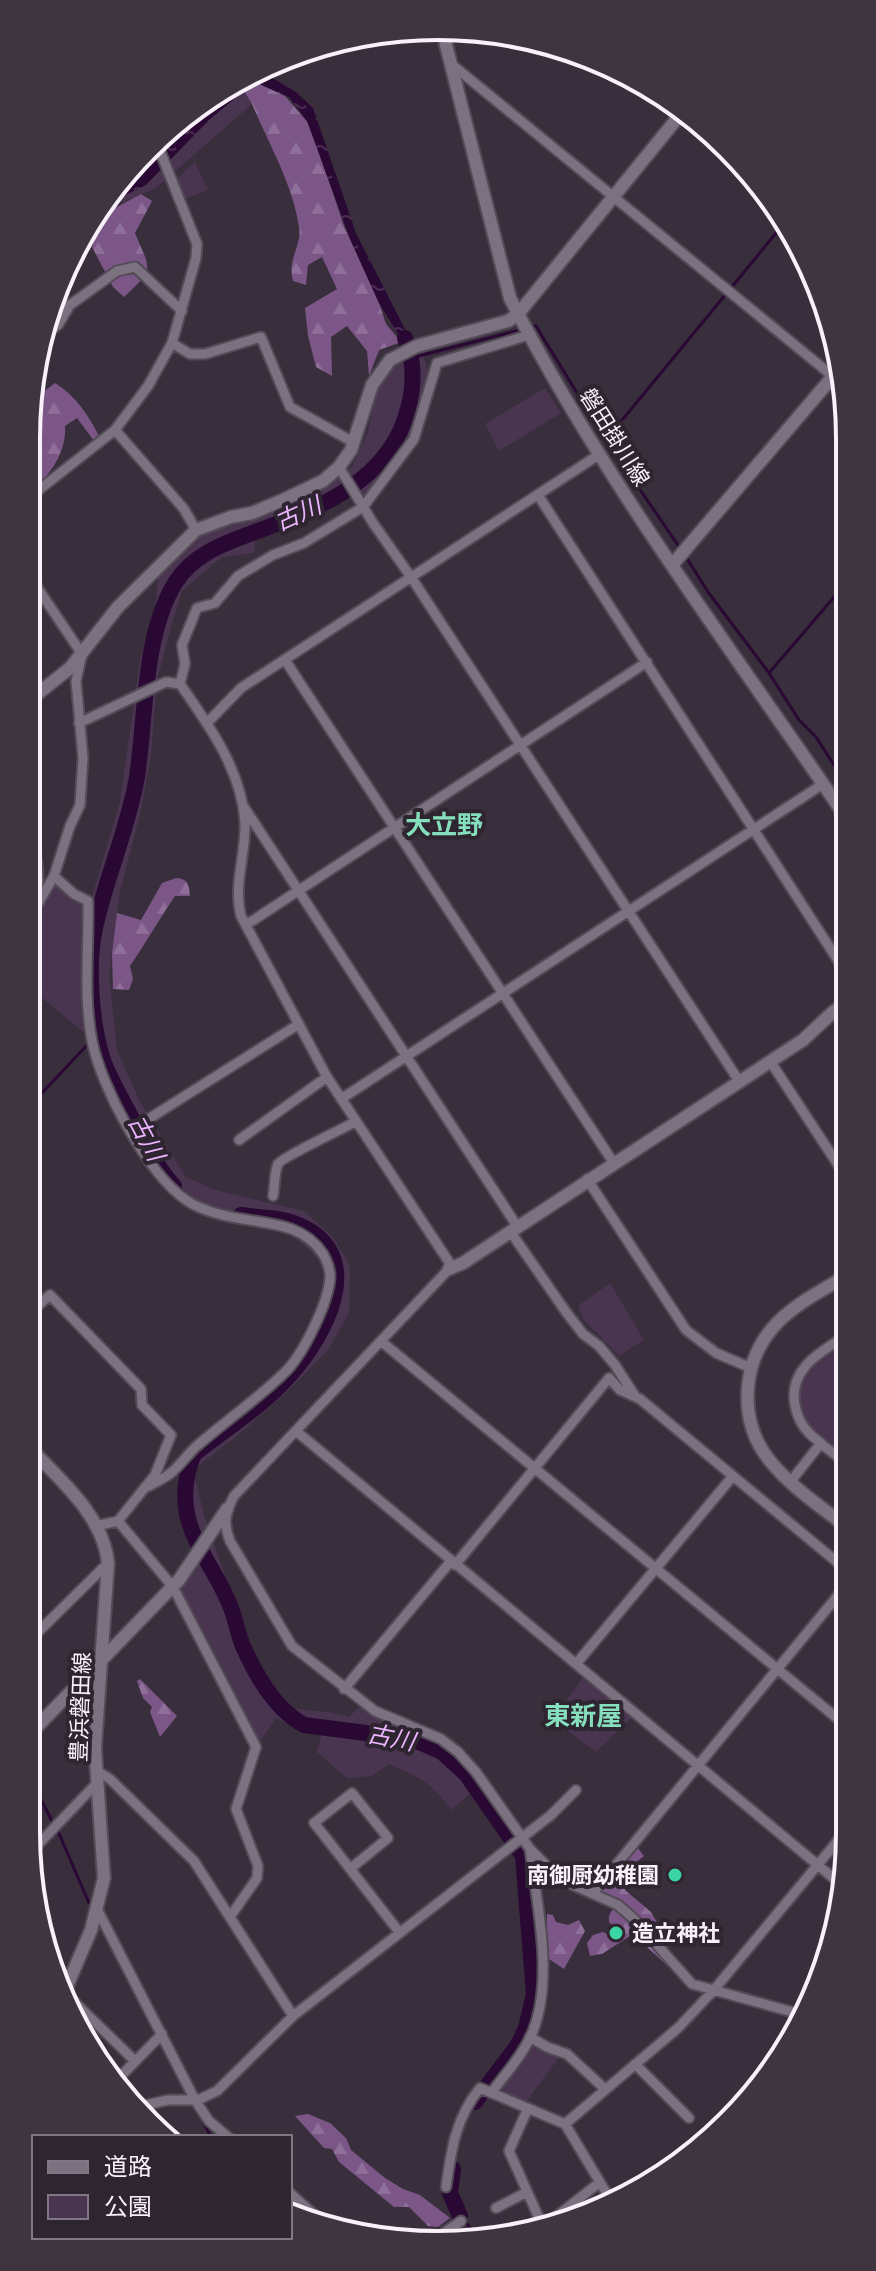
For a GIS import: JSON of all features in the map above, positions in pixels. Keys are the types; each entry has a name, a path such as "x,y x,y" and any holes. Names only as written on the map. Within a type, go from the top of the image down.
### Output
{"street":[{"name":"磐田掛川線","path":"445,40 495,244 510,298 518,314 600,454 835,801"},
{"path":"450,63 829,366"},
{"path":"40,692 60,677 118,607 196,530 283,500 341,469 348,457 372,385 390,360 417,346 508,321 518,314 676,119"},
{"path":"40,489 115,430 148,386 172,343 196,258 197,244 161,153"},
{"path":"57,326 70,305 117,271 135,267 182,311"},
{"path":"180,684 185,664 182,645 197,608 215,603 238,576 273,555 304,543 363,507 414,439 437,363 529,335"},
{"path":"172,343 190,354 205,354 261,337 290,407 353,442"},
{"path":"673,564 832,378"},
{"path":"115,430 184,509 196,530"},
{"path":"207,723 241,688 600,454"},
{"path":"341,469 739,1081"},
{"path":"538,495 836,957"},
{"path":"40,592 82,654 76,681 83,758 80,805 54,876 40,900"},
{"path":"285,660 613,1162"},
{"path":"246,925 647,662"},
{"path":"79,723 166,682 180,684 207,723 234,775 242,804 245,824 238,896 246,925 327,1077 441,1248 449,1262 449,1269"},
{"path":"341,1099 823,784"},
{"path":"242,804 566,1312 583,1334 599,1346 615,1365 635,1396"},
{"path":"54,876 74,894 88,901 92,1042 98,1064 131,1130 159,1175 185,1200 202,1209 287,1226 304,1234 322,1252 330,1277 318,1316 285,1372 194,1448 173,1473 149,1486"},
{"path":"40,1724 173,1587 234,1496 449,1269 463,1263 803,1040 836,1010"},
{"path":"131,1130 299,1024"},
{"path":"770,1061 836,1162"},
{"path":"239,1140 327,1077"},
{"path":"273,1196 278,1164 284,1157 315,1145 355,1122"},
{"path":"587,1179 686,1330 716,1353 751,1368"},
{"path":"836,1282 778,1322 759,1347 751,1368 747,1394 755,1437 771,1462 836,1518"},
{"path":"40,1304 50,1295 141,1389 142,1405 171,1435 149,1486 118,1521 96,1526"},
{"path":"382,1342 836,1717"},
{"path":"836,1343 806,1364 794,1387 799,1421 836,1455"},
{"path":"344,1689 609,1378 620,1390 635,1396 836,1561"},
{"path":"296,1431 834,1878"},
{"path":"791,1481 821,1443"},
{"name":"豊浜磐田線","path":"40,1459 79,1500 96,1526 107,1547 108,1563 95,1748 104,1878 91,1930 69,1981"},
{"path":"576,1664 733,1476"},
{"path":"227,1509 224,1525 230,1541 288,1641 375,1711 441,1739 458,1752 476,1772 530,1849 551,1870 573,1885 618,1905 692,1984 793,2013"},
{"path":"118,1521 173,1587 256,1747 236,1809 258,1866 257,1878 230,1917"},
{"path":"40,1630 108,1563"},
{"path":"593,1893 836,1598"},
{"path":"42,1840 97,1777 110,1779 182,1846 293,2016"},
{"path":"148,2104 168,2100 195,2100 217,2091 293,2016 551,1815 576,1790"},
{"path":"350,1869 388,1838 352,1793 314,1823 400,1933"},
{"path":"565,2124 678,2028 713,1991 836,1844"},
{"path":"492,2092 530,2037 540,2006 543,1981 540,1928 530,1849"},
{"path":"97,1909 195,2100 209,2121 226,2135"},
{"path":"81,2008 135,2061"},
{"path":"122,2075 162,2034"},
{"path":"530,2037 567,2054 605,2089"},
{"path":"635,2064 689,2118"},
{"path":"446,2187 463,2111 480,2088 565,2124 607,2193"},
{"path":"528,2108 509,2151 539,2218"},
{"path":"564,2211 600,2182"},
{"path":"496,2208 527,2192"},
{"path":"292,2195 308,2209"},
{"path":"447,2231 461,2221"}],"green space":[{"path":"258,83 285,96 310,125 344,226 386,324 401,342 379,350 369,376 367,351 347,326 331,337 332,376 316,367 305,308 337,289 322,257 308,265 306,285 293,281 292,266 299,234 296,211 286,180 244,91"},
{"path":"245,90 252,104 156,188 116,205 176,139"},
{"path":"195,162 208,190 185,199 175,180"},
{"path":"141,194 152,201 135,233 147,268 141,280 124,297 113,287 92,247 112,209"},
{"path":"421,352 427,371 428,391 423,410 404,447 368,497 357,489 255,538 254,553 222,557 182,591 157,680 151,756 120,892 109,975 117,1050 139,1100 186,1177 215,1190 304,1211 333,1237 350,1266 349,1313 328,1350 243,1431 193,1470 205,1519 249,1642 268,1679 294,1709 349,1717 361,1705 461,1754 522,1838 510,1847 472,1792 451,1810 424,1782 389,1764 372,1776 347,1778 317,1752 321,1736 276,1718 256,1747 173,1587 197,1555 179,1513 182,1461 285,1372 325,1298 329,1270 303,1244 274,1224 204,1207 161,1169 108,1087 90,1027 97,1032 89,1006 87,953 86,1034 40,996 40,904 54,876 89,907 120,802 140,661 155,608 159,567 178,549 218,525 321,484 352,467 368,432 376,392 393,368 405,358"},
{"path":"55,383 75,400 99,436 97,445 77,418 65,426 59,456 40,483 40,438 43,392"},
{"path":"545,388 561,413 499,451 485,424"},
{"path":"176,878 187,883 190,896 175,896 169,905 130,966 133,979 129,990 113,989 112,953 117,913 141,920 162,883"},
{"path":"610,1283 644,1340 619,1356 584,1320 578,1306"},
{"path":"836,1343 836,1454 821,1443 796,1410 796,1381 805,1366"},
{"path":"586,1673 633,1716 596,1752 553,1720"},
{"path":"140,1679 177,1716 160,1737 150,1712 152,1707 143,1698 137,1681"},
{"path":"634,1843 644,1856 629,1868 625,1890 651,1912 659,1926 671,1931 670,1946 664,1947 637,1918 688,1985 633,1934 602,1954 590,1956 587,1943 593,1935 603,1932 616,1939 622,1933 609,1922 613,1908 621,1908 611,1897 595,1891"},
{"path":"547,1914 553,1915 556,1922 568,1925 579,1920 585,1931 564,1969 546,1957"},
{"path":"530,2037 563,2052 523,2106 494,2089"},
{"path":"308,2114 330,2123 346,2138 351,2150 385,2178 420,2195 450,2218 438,2227 428,2226 409,2207 394,2207 339,2162 332,2149 324,2148 295,2116"}],"water":[{"path":"270,78 274,79 296,92 313,108 356,233 411,341 403,342 379,303 350,239 307,121 289,97 258,83"},
{"path":"246,89 209,120 146,185 121,197 176,139 217,107"}],"waterway":[{"path":"731,288 778,231"},
{"path":"604,437 623,419 726,294"},
{"path":"531,327 536,326 604,437 682,551"},
{"path":"411,358 524,329"},
{"name":"古川","path":"174,1186 148,1149 106,1068 96,1029 91,976 95,928 137,777 147,677 157,627 175,583 200,557 221,545 326,502 348,489 385,455 399,434 410,400 412,365 405,338"},
{"path":"686,557 836,768"},
{"path":"769,673 836,595"},
{"path":"40,1095 89,1043"},
{"name":"古川","path":"241,1215 294,1223 321,1240 333,1257 336,1277 334,1298 315,1341 289,1376 256,1407 194,1454 185,1499 190,1526 229,1603 242,1644 259,1679 283,1710 304,1725 412,1739 442,1752 466,1774 523,1856 534,1994 526,2028 518,2045 475,2102"},
{"path":"40,1797 53,1823"},
{"path":"57,1829 89,1903"},
{"path":"200,2115 210,2135"},
{"name":"古川","path":"453,2169 450,2193 460,2216"},
{"path":"456,2219 460,2216 472,2229"}],"place":[{"name":"南御厨幼稚園","path":"675,1875"},
{"name":"造立神社","path":"616,1933"}],"district":[{"name":"大立野","path":"444,825"},
{"name":"東新屋","path":"583,1716"}]}
